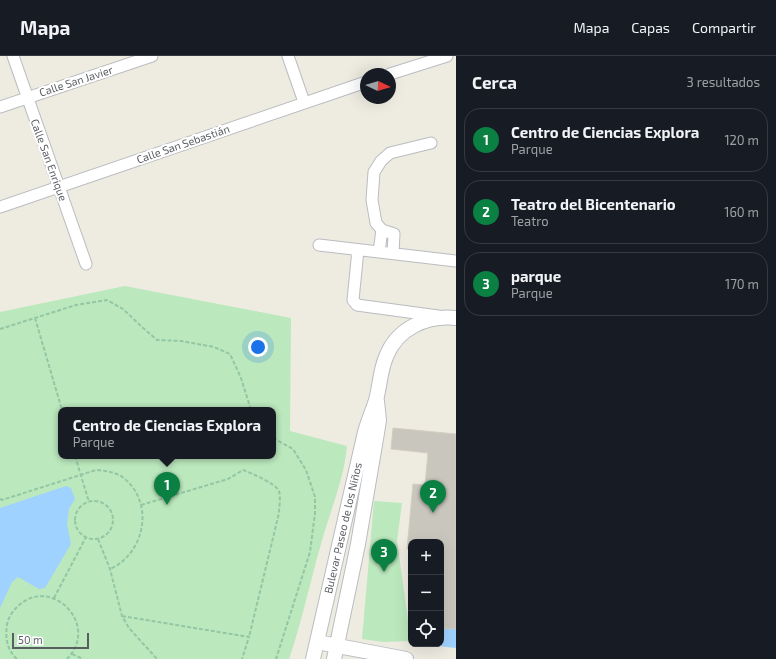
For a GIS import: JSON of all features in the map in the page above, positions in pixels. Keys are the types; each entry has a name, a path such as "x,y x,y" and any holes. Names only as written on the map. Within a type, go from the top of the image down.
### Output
{"street":[{"name":"Calle San Enrique","path":"13,56 86,264"},
{"name":"Calle San Javier","path":"0,107 152,56"},
{"path":"288,56 304,102"},
{"path":"396,72 446,56"},
{"name":"Calle San Sebastián","path":"0,207 360,84"},
{"path":"394,253 394,234 382,230 376,223 373,214 374,172 381,161 390,153 431,143"},
{"path":"380,252 382,230"},
{"path":"319,245 456,261"},
{"path":"358,250 353,300 357,305 452,318"},
{"name":"Bulevar Paseo de los Niños","path":"314,659 365,432 376,399 380,374 386,356 398,338 410,327 422,322 452,318"},
{"name":"Bulevar Paseo de los Niños","path":"336,652 358,544 377,433 378,420 376,399"},
{"path":"317,642 336,652 406,659"}],"path":[{"path":"0,330 76,305 107,300 123,310 157,340 181,341 214,347 230,354 241,378 250,407"},
{"path":"35,318 61,407"},
{"path":"276,440 293,449 306,470 315,497 315,505 310,552 276,659"},
{"path":"76,459 88,502"},
{"path":"0,500 96,470 113,472 125,478 136,491 141,504 142,526 137,546 120,564 110,569"},
{"path":"141,504 228,479 243,470 274,485 278,491 278,514 249,637 242,659"},
{"path":"88,502 100,502 106,505 112,516 113,522 108,533 98,539 86,537 77,529 76,517 82,506 88,502"},
{"path":"53,598 86,537"},
{"path":"98,539 110,569 122,616 128,628 157,659"},
{"path":"16,659 7,645 7,622 12,612 20,604 31,598 42,596 53,598 64,604 72,612 77,622 77,644 72,654 67,659"},
{"path":"122,616 249,637"},
{"path":"72,654 83,659"}],"green space":[{"path":"125,286 291,318 290,431 347,446 340,483 321,544 289,659 0,659 0,312"},
{"path":"374,501 402,503 397,541 408,620 408,641 383,642 362,639"}],"water":[{"path":"66,486 71,488 75,499 69,509 67,524 71,544 45,588 39,589 18,577 12,582 0,608 0,508"},
{"path":"444,605 456,606 456,648 444,647"}],"building":[{"path":"393,428 456,434 456,629 444,628 444,539 408,539 407,549 413,484 425,485 428,453 391,449"}],"place":[{"name":"Centro de Ciencias Explora","path":"167,505"},
{"name":"Teatro del Bicentenario","path":"433,513"},
{"name":"parque","path":"384,572"}]}
